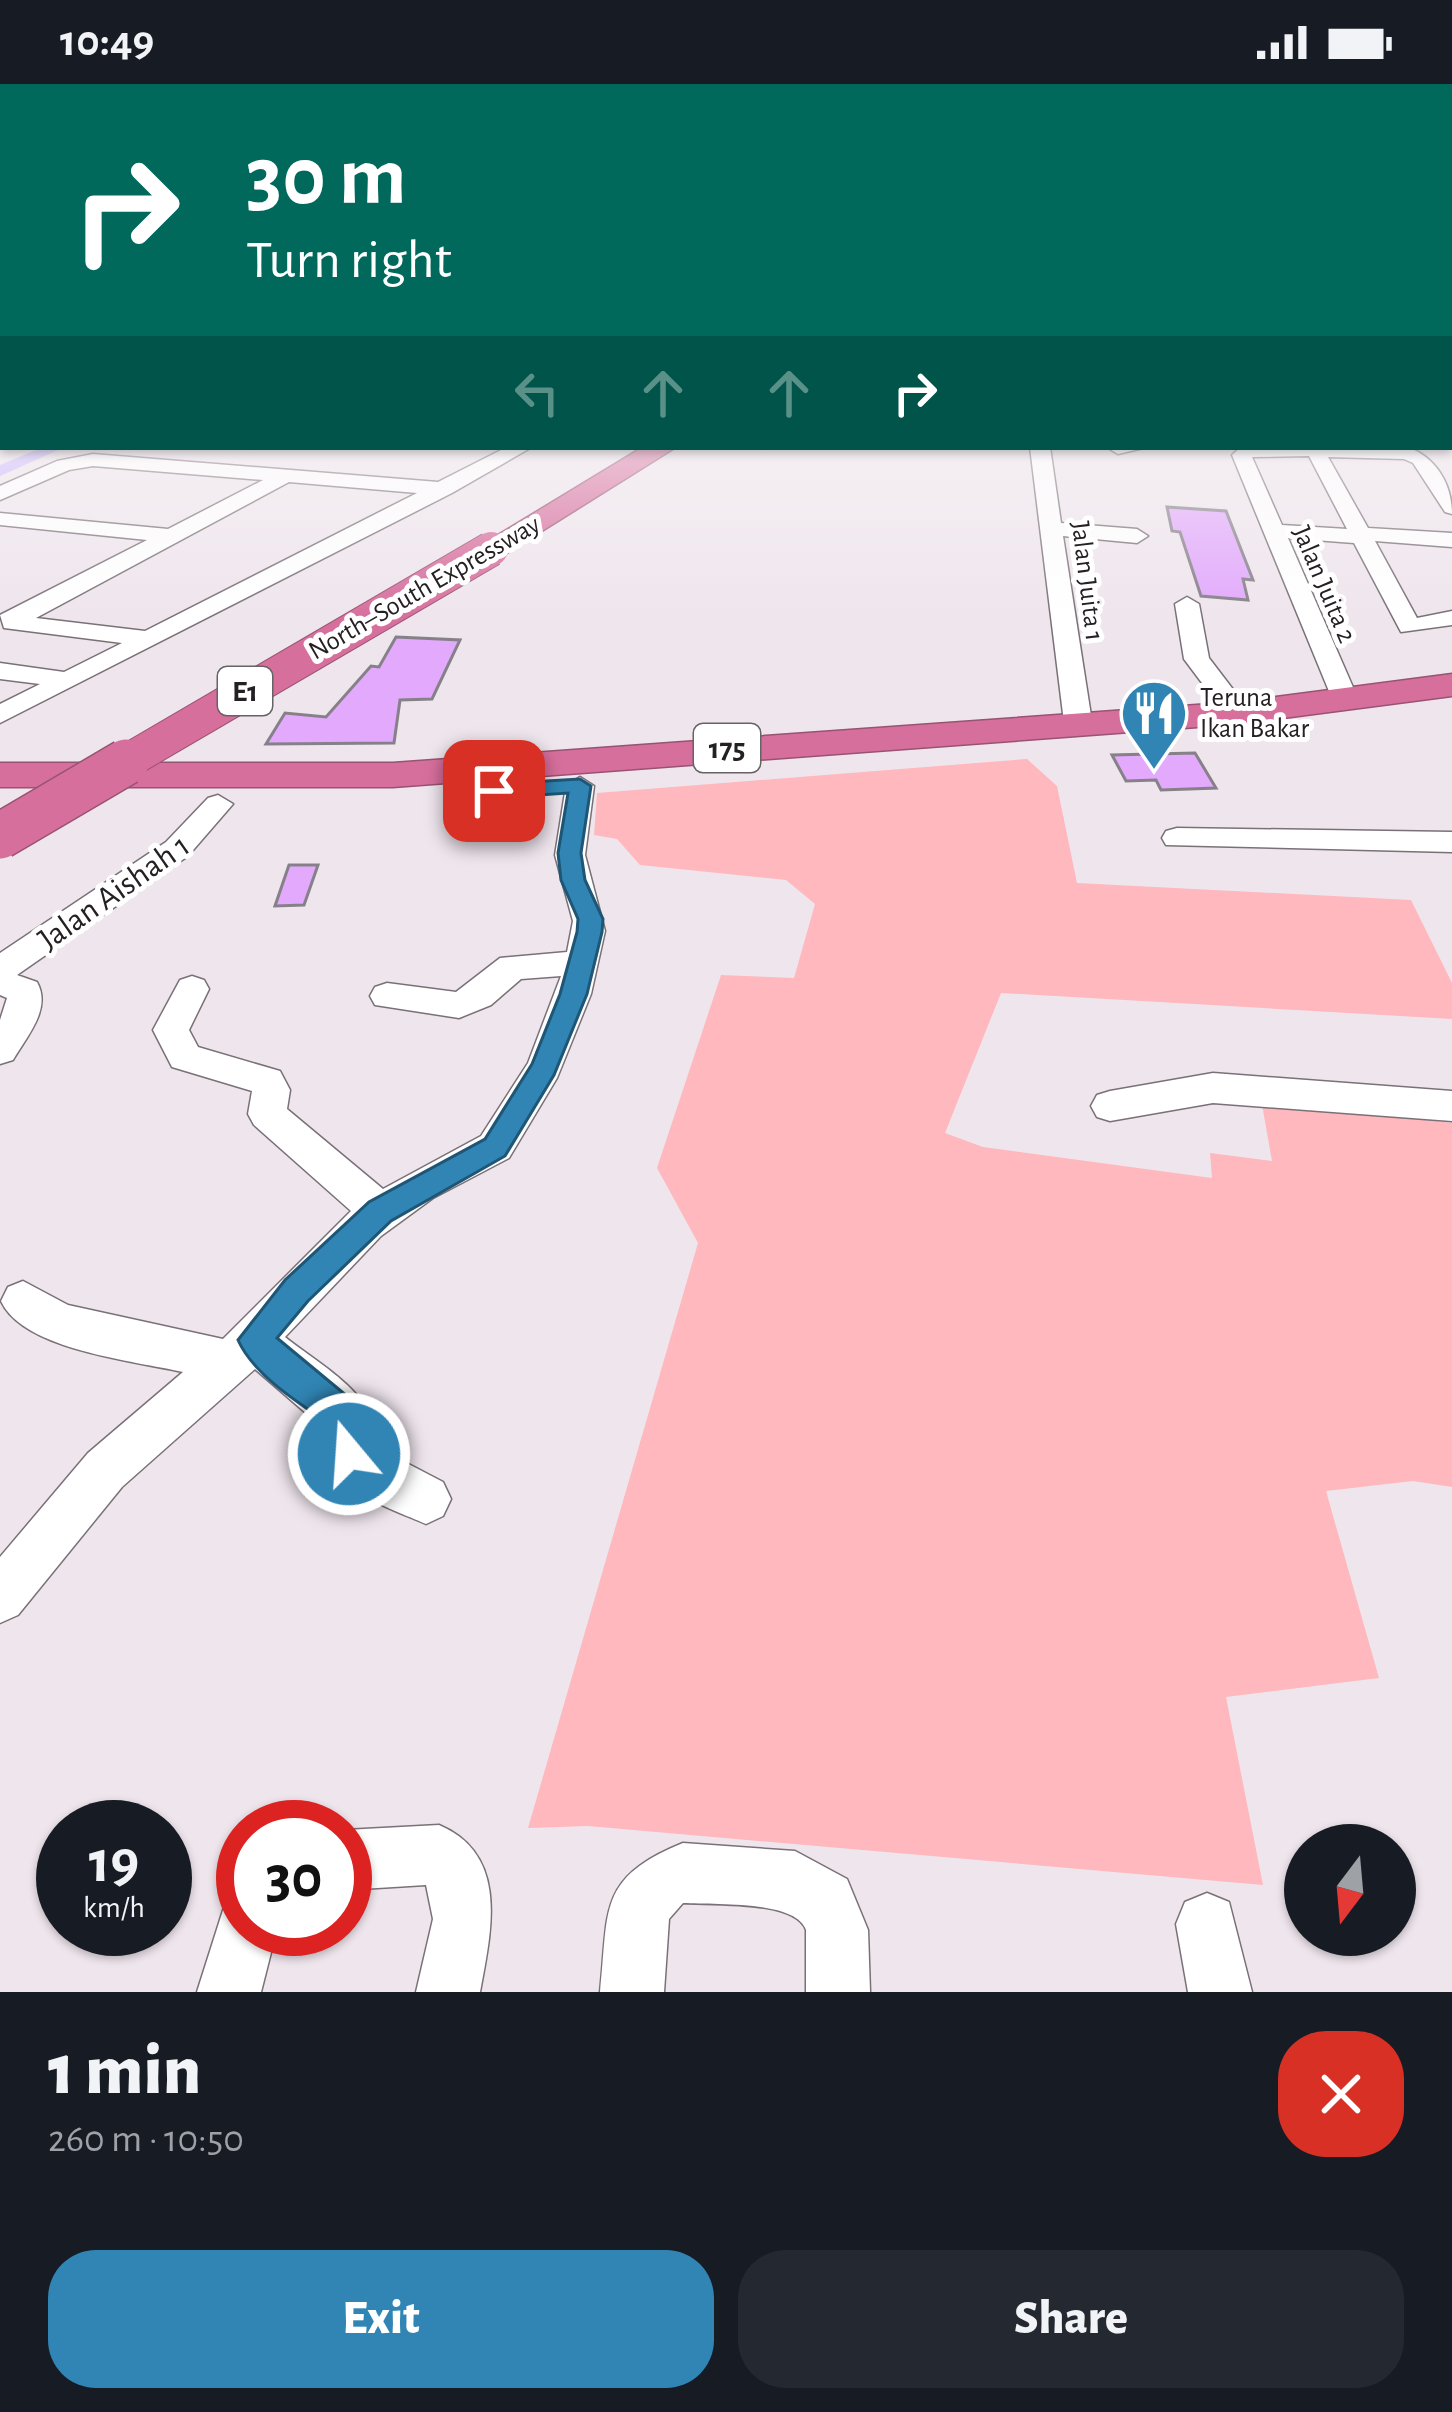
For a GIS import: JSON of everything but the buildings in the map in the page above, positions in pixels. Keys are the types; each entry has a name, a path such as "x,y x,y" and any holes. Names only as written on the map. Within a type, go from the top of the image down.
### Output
{"highway":[{"name":"North–South Expressway","path":"0,836 476,547 625,450"},
{"name":"North–South Expressway","path":"0,803 656,450"},
{"name":"175","path":"0,775 393,775 1238,712 1452,685"},
{"name":"175","path":"0,803 218,805 580,786 1085,742 1261,736 1442,719"}],"street":[{"path":"0,715 516,450"},
{"name":"Jalan Juita 1","path":"1040,450 1078,722"},
{"path":"1232,450 1398,452 1420,459 1452,508"},
{"path":"1316,450 1410,627 1452,618"},
{"name":"Jalan Juita 2","path":"1244,452 1346,701"},
{"path":"0,494 77,454"},
{"path":"0,480 77,454 445,489"},
{"path":"4,622 290,475"},
{"path":"0,519 168,536"},
{"path":"1051,529 1137,536"},
{"path":"1274,531 1452,540"},
{"path":"1187,604 1197,658 1238,712"},
{"path":"4,622 147,638"},
{"path":"0,671 65,680"},
{"path":"0,1597 105,1469 197,1393 380,1211 495,1148 544,1068 574,994 591,919 573,880 570,853 580,786"},
{"name":"Jalan Aishah 1","path":"0,970 177,849 218,805"},
{"path":"1177,838 1452,842"},
{"path":"386,995 459,1005 479,996 512,967 578,963"},
{"path":"0,982 25,992 24,1011 0,1050"},
{"path":"192,989 170,1030 185,1057 267,1082 271,1090 266,1114 380,1211"},
{"path":"1110,1106 1213,1088 1452,1106"},
{"path":"23,1301 59,1323 240,1350 347,1415 352,1423 349,1454 355,1462 426,1499"},
{"path":"372,1859 439,1855 456,1870 466,1892 448,1992"},
{"path":"632,1992 640,1907 661,1882 683,1874 795,1881 826,1900 837,1930 838,1992"},
{"path":"1208,1924 1220,1992"},
{"path":"229,1992 239,1956"}],"shaded area":[{"path":"1027,759 1057,786 1077,883 1411,900 1452,983 1452,1019 1001,993 945,1133 983,1147 1212,1178 1210,1153 1272,1161 1261,1099 1452,1123 1452,1487 1413,1481 1326,1491 1379,1678 1226,1697 1263,1885 588,1826 528,1828 698,1243 657,1168 721,975 794,978 815,904 786,880 640,865 617,839 594,835 597,793"}],"waterway":[{"path":"0,471 50,450"}],"place":[{"name":"Teruna Ikan Bakar","path":"1154,772"}],"route":[{"path":"349,1454 352,1423 347,1415 304,1385 255,1340 297,1290 380,1211 495,1148 544,1068 574,994 589,932 591,919 573,880 570,853 580,786 494,791"}]}
